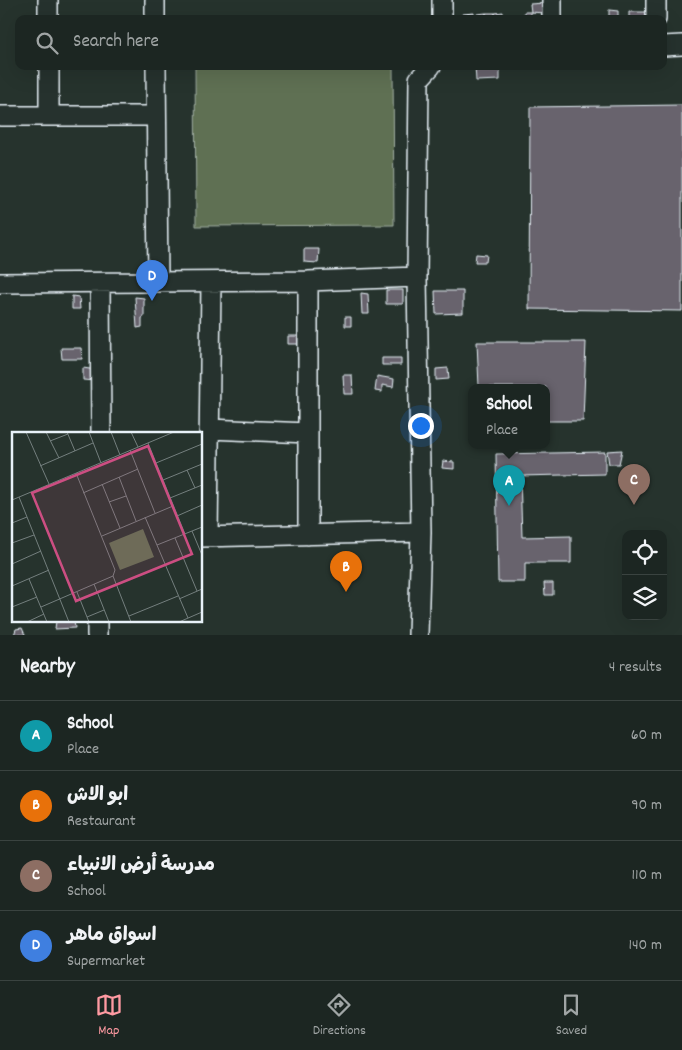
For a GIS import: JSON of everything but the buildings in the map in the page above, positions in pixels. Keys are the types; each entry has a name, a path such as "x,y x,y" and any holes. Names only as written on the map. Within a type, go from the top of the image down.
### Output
{"street":[{"path":"48,0 48,15"},
{"path":"155,0 155,15"},
{"path":"442,0 442,15"},
{"path":"552,0 552,15"},
{"path":"656,0 656,15"},
{"path":"667,46 682,45"},
{"path":"49,70 49,116"},
{"path":"156,70 158,282"},
{"path":"418,635 421,532 417,277 419,79 427,70"},
{"path":"0,116 156,116"},
{"path":"0,283 308,281 417,277"},
{"path":"308,281 308,535"},
{"path":"210,282 209,429 205,537 421,532"},
{"path":"100,283 101,432"},
{"path":"209,429 308,433"},
{"path":"97,622 97,635"}],"green space":[{"path":"195,70 393,70 394,225 196,226"}],"place":[{"name":"اسواق ماهر","path":"152,301"},
{"name":"مدرسة أرض الانبياء","path":"634,505"},
{"name":"School","path":"509,506"},
{"name":"ابو الاش","path":"346,592"}]}
